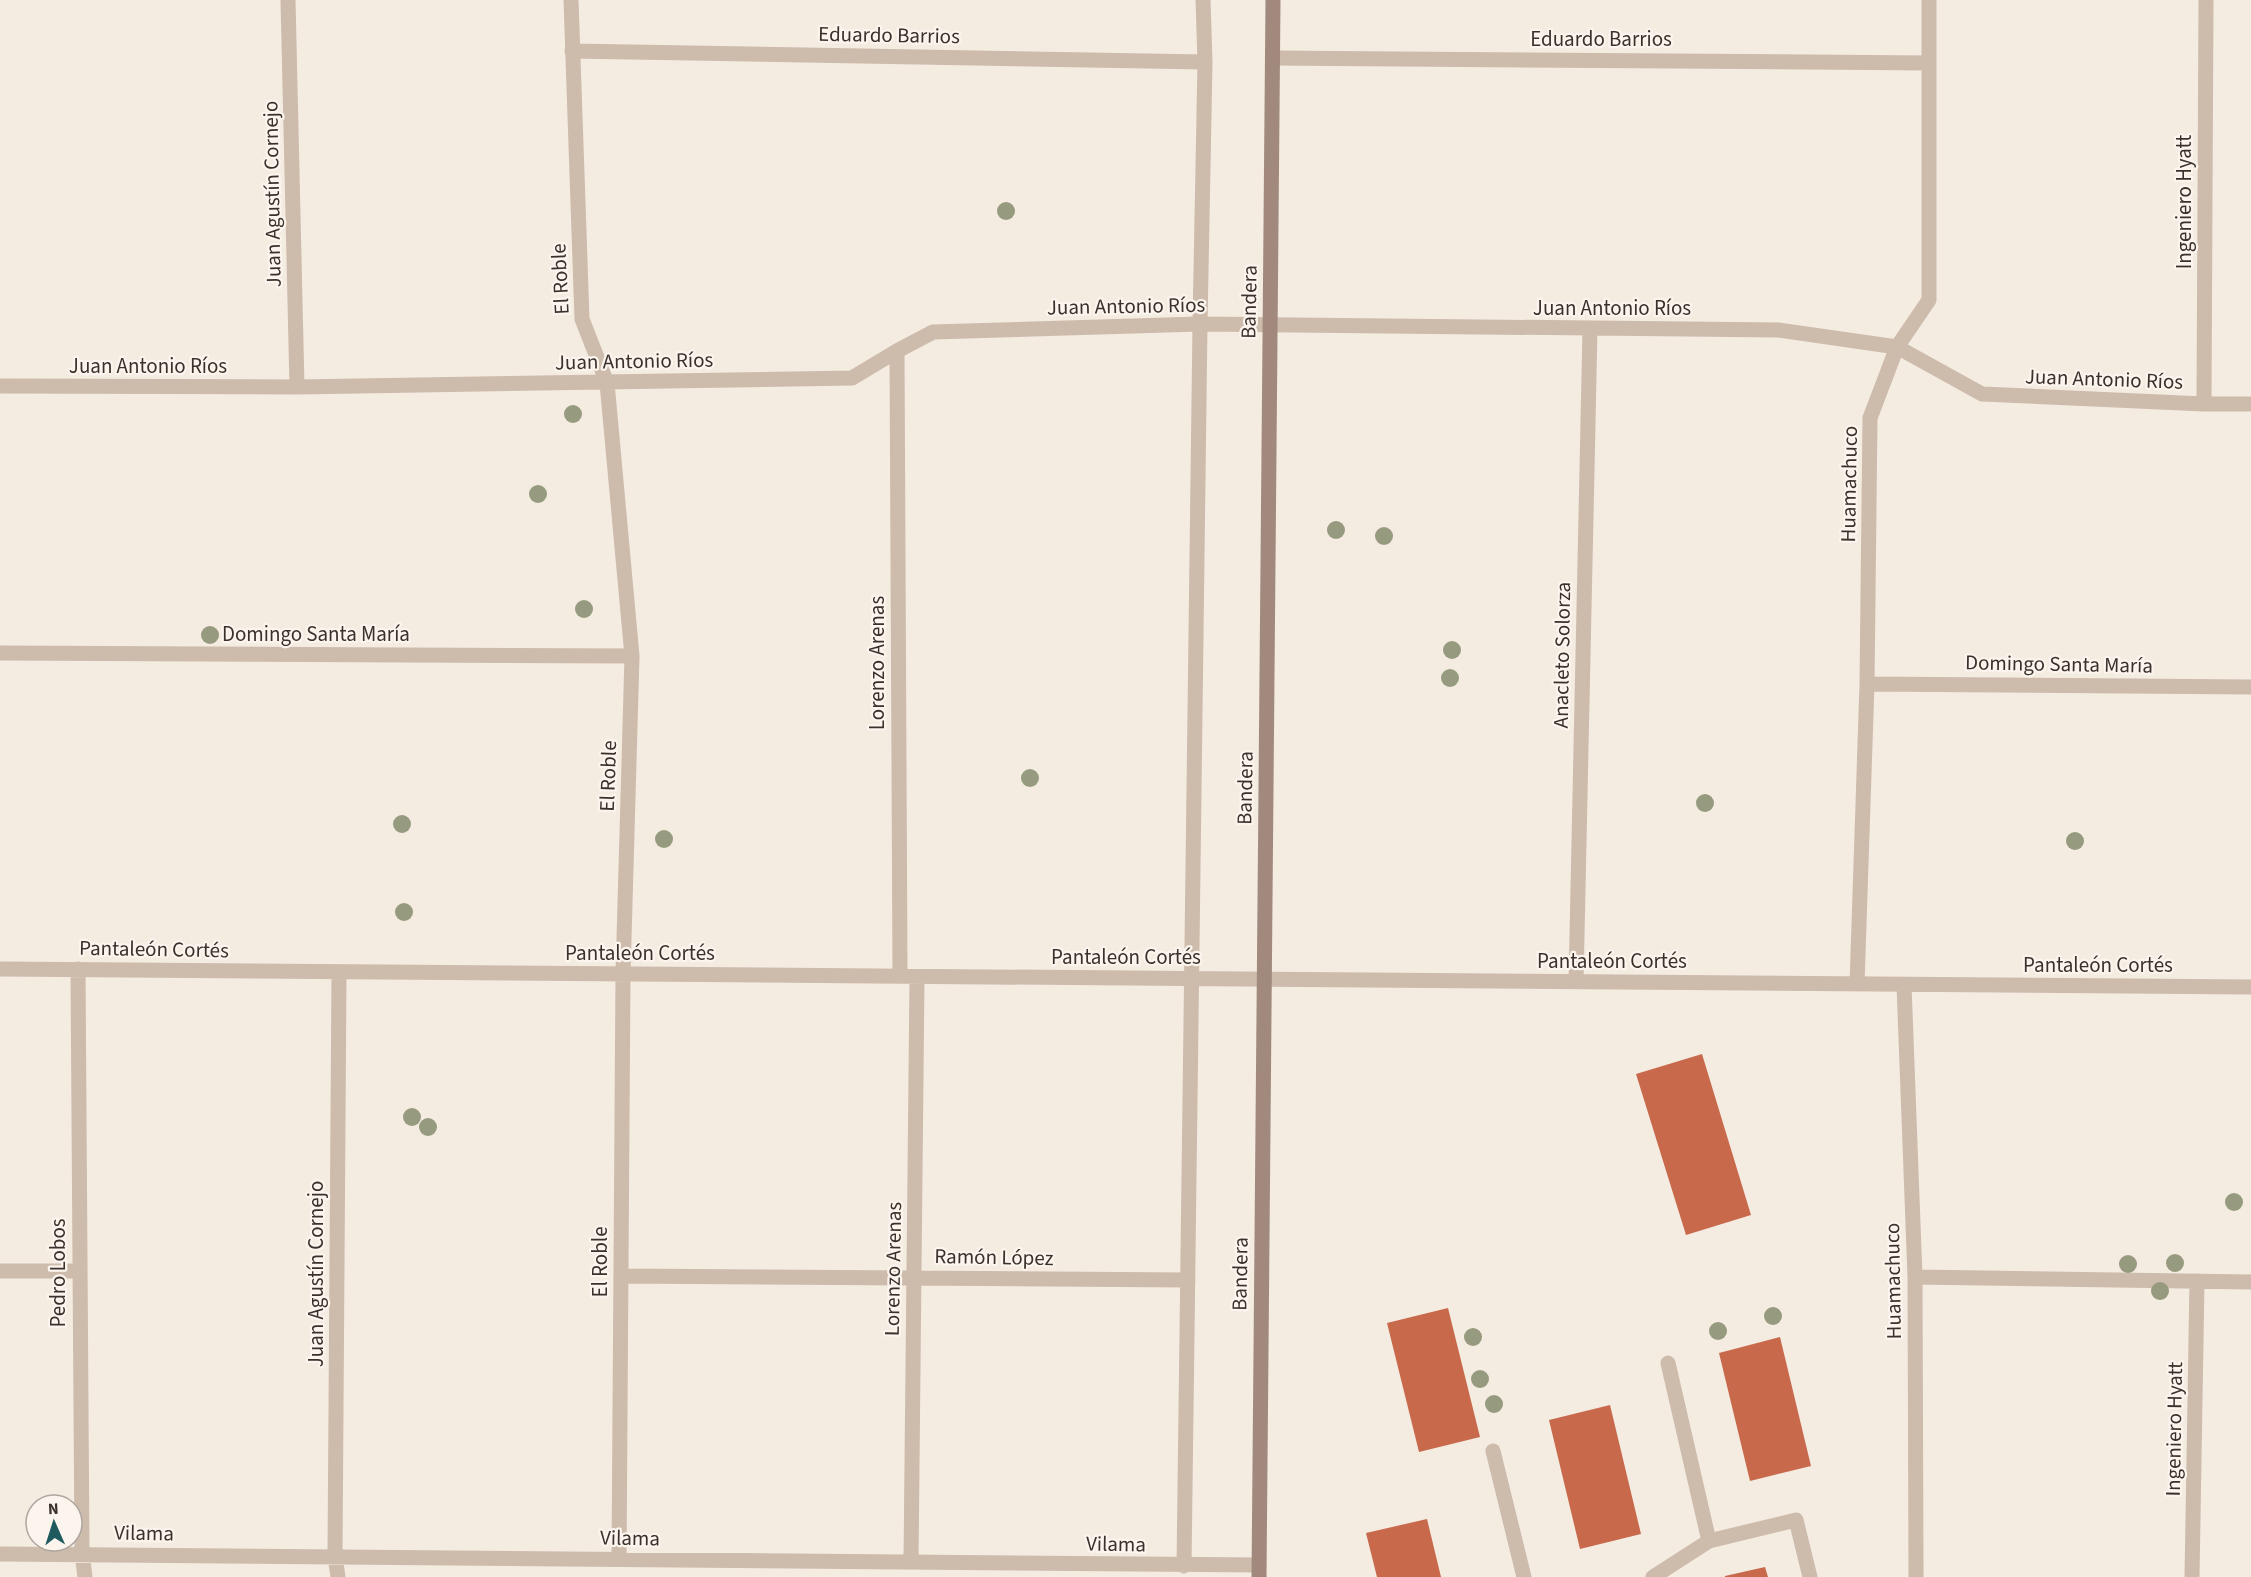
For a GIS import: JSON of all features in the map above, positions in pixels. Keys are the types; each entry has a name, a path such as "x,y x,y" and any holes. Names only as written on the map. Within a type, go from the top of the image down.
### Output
{"street":[{"name":"Juan Agustín Cornejo","path":"288,0 297,387"},
{"name":"El Roble","path":"571,0 582,319 607,383 632,656 623,974 619,1559"},
{"path":"1184,1566 1205,62 1203,0"},
{"name":"Bandera","path":"1259,1571 1273,0"},
{"name":"Huamachuco","path":"1857,984 1867,684 1870,418 1897,347 1929,300 1929,0"},
{"name":"Ingeniero Hyatt","path":"2204,404 2206,0"},
{"name":"Eduardo Barrios","path":"572,51 1205,62"},
{"name":"Eduardo Barrios","path":"1273,58 1928,63"},
{"name":"Juan Antonio Ríos","path":"0,386 297,387 852,378 933,332 1200,324 1778,330 1897,347 1982,394 2251,404"},
{"name":"Anacleto Solorza","path":"1576,982 1590,329"},
{"name":"Lorenzo Arenas","path":"897,351 900,976"},
{"name":"Domingo Santa María","path":"0,653 632,656"},
{"name":"Domingo Santa María","path":"1867,684 2251,687"},
{"name":"Pantaleón Cortés","path":"0,969 2251,987"},
{"name":"Pedro Lobos","path":"78,969 81,1493"},
{"name":"Juan Agustín Cornejo","path":"338,1577 335,1556 339,972"},
{"name":"Lorenzo Arenas","path":"911,1562 917,976"},
{"name":"Huamachuco","path":"1904,984 1915,1277 1916,1577"},
{"path":"0,1271 79,1271"},
{"name":"Ramón López","path":"621,1276 1188,1280"},
{"path":"1915,1277 2251,1281"},
{"name":"Ingeniero Hyatt","path":"2192,1577 2197,1281"},
{"path":"1668,1363 1709,1541"},
{"path":"1493,1451 1524,1577"},
{"path":"1653,1577 1709,1541 1797,1520 1810,1577"},
{"name":"Pedro Lobos","path":"82,1553 85,1577"},
{"name":"Vilama","path":"0,1554 911,1562 1184,1566 1259,1571"}],"building":[{"path":"1702,1054 1751,1215 1686,1235 1636,1074"},
{"path":"1448,1308 1480,1437 1419,1452 1387,1323"},
{"path":"1780,1337 1811,1466 1750,1481 1719,1353"},
{"path":"1610,1405 1641,1534 1580,1549 1549,1420"},
{"path":"1427,1519 1441,1577 1377,1577 1366,1533"},
{"path":"1765,1567 1768,1577 1725,1577 1725,1576"}]}
